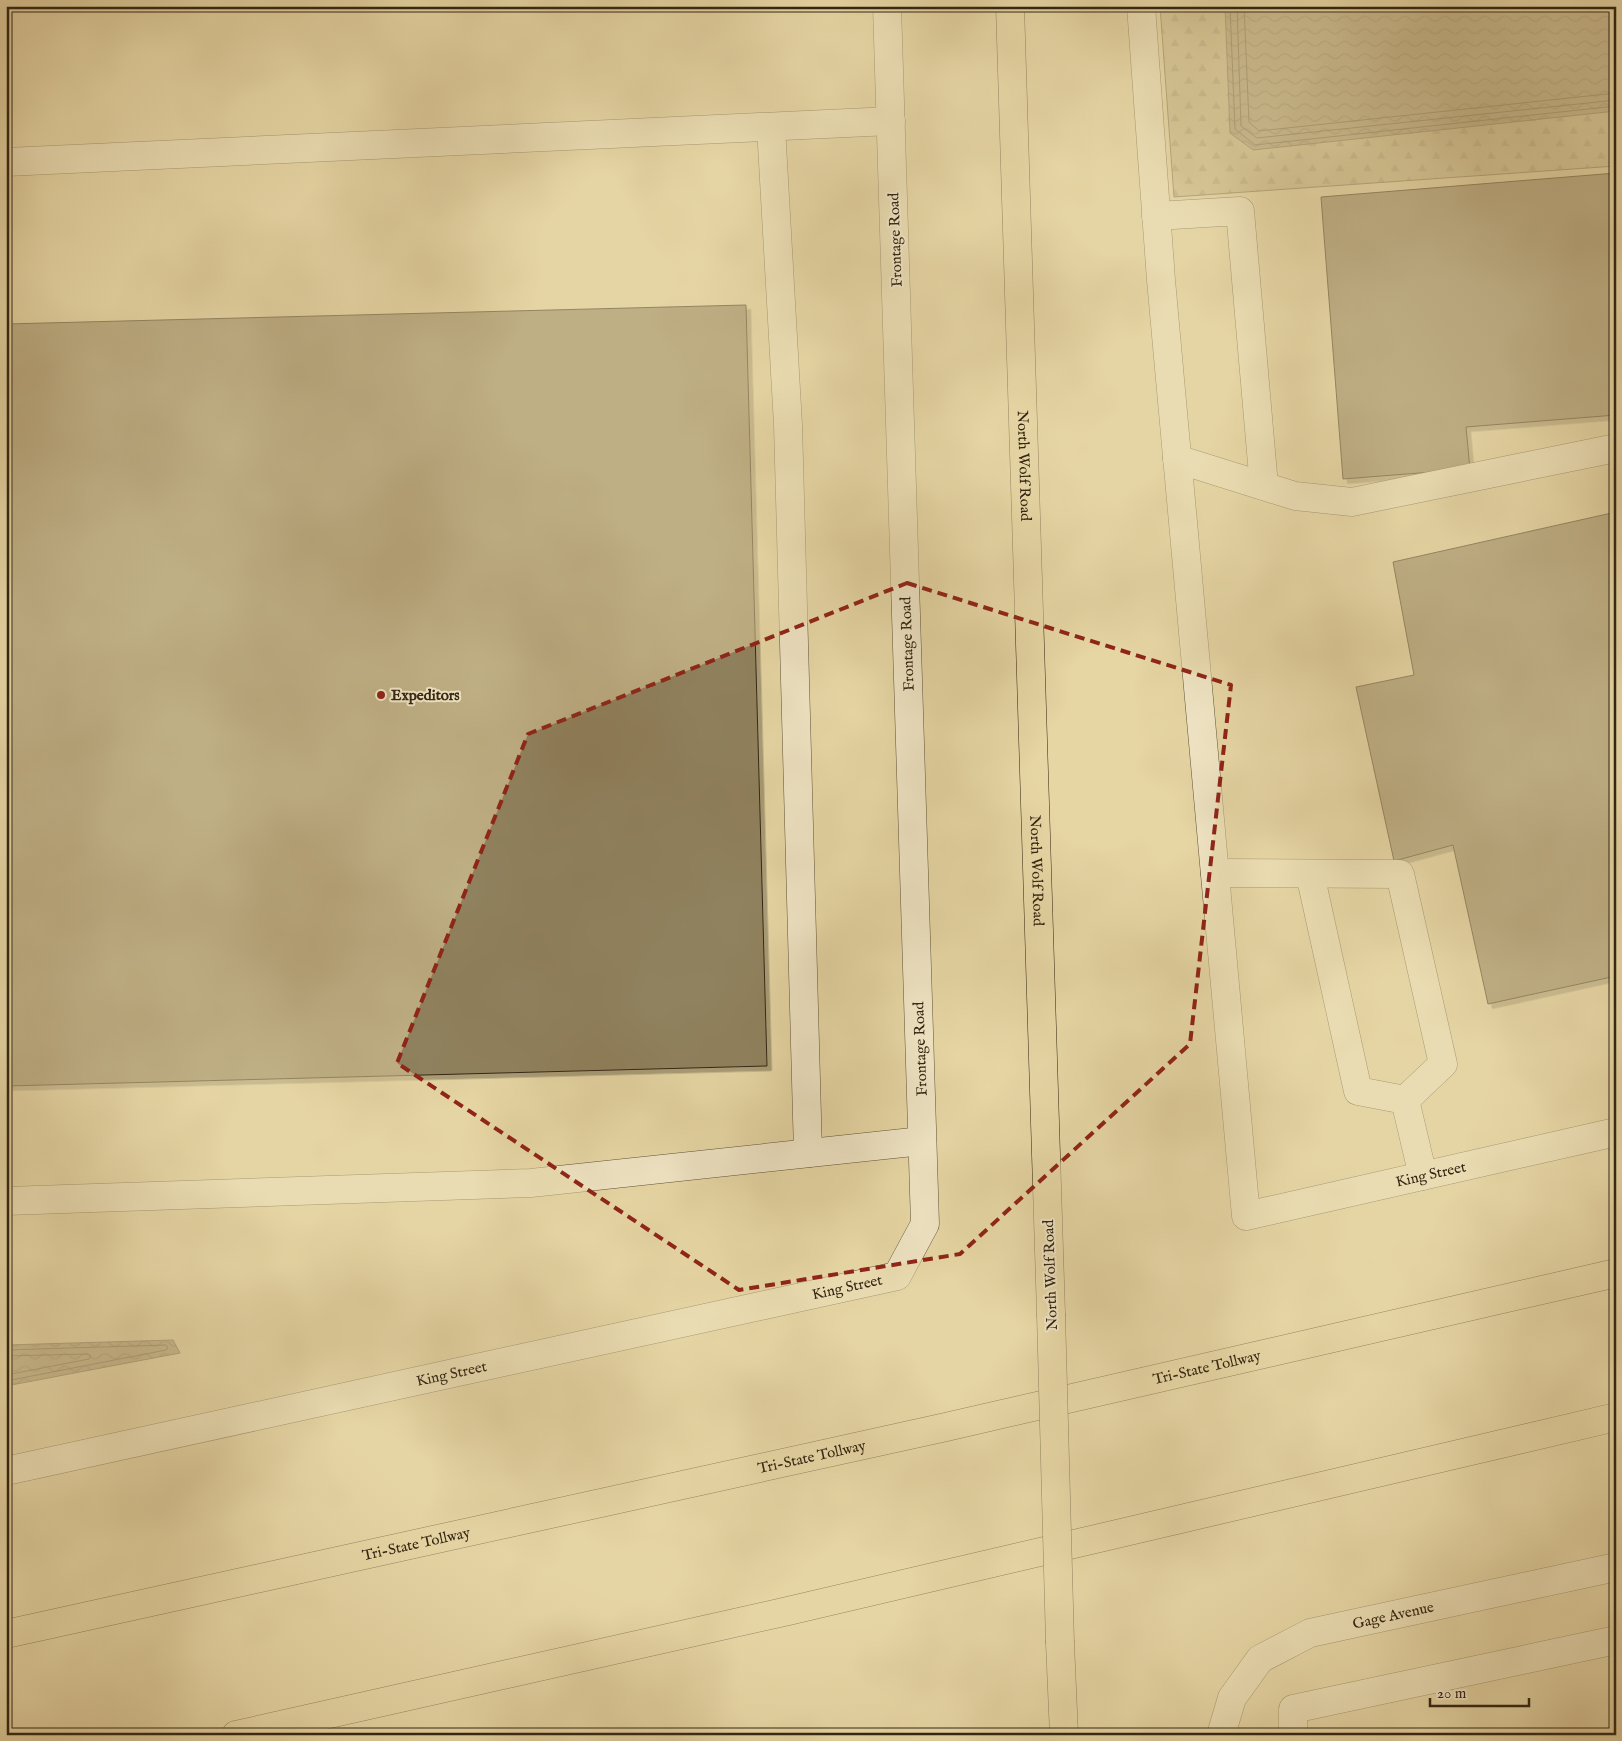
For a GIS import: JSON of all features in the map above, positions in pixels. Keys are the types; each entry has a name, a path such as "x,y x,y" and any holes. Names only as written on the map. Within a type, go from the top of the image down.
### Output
{"main road":[{"name":"North Wolf Road","path":"1010,6 1064,1735"},
{"name":"Tri-State Tollway","path":"6,1634 937,1429 1616,1273"},
{"path":"236,1735 788,1612 1616,1417"}],"street":[{"name":"Frontage Road","path":"887,6 925,1224 897,1276"},
{"path":"1141,6 1156,216 1215,873 1400,874 1443,1064 1405,1100"},
{"path":"6,162 891,121"},
{"path":"772,127 788,425 808,1153"},
{"path":"1156,216 1240,211 1264,486"},
{"path":"1177,459 1295,496 1352,502 1616,448"},
{"name":"King Street","path":"1215,873 1246,1216 1616,1132"},
{"path":"1310,874 1358,1091 1405,1100"},
{"path":"1405,1100 1423,1176"},
{"path":"6,1201 530,1183 922,1142"},
{"name":"King Street","path":"6,1471 897,1276"},
{"name":"Gage Avenue","path":"1221,1735 1232,1698 1260,1659 1310,1634 1616,1567"},
{"path":"1293,1735 1293,1709 1616,1640"}],"highlighted area":[{"path":"907,583 1231,685 1190,1044 960,1254 739,1290 397,1063 528,734"}],"green space":[{"path":"1160,6 1616,6 1616,166 1174,197"}],"water":[{"path":"1225,6 1616,6 1616,111 1253,150 1230,133"},
{"path":"173,1340 180,1353 6,1386 6,1345"}],"building":[{"path":"1616,173 1616,415 1466,427 1470,469 1343,479 1321,197"},
{"name":"Expeditors","path":"746,305 767,1066 6,1086 6,324"},
{"path":"1616,512 1616,976 1488,1004 1453,845 1394,861 1356,687 1414,675 1393,562"}],"place":[{"name":"Expeditors","path":"381,695"}]}
